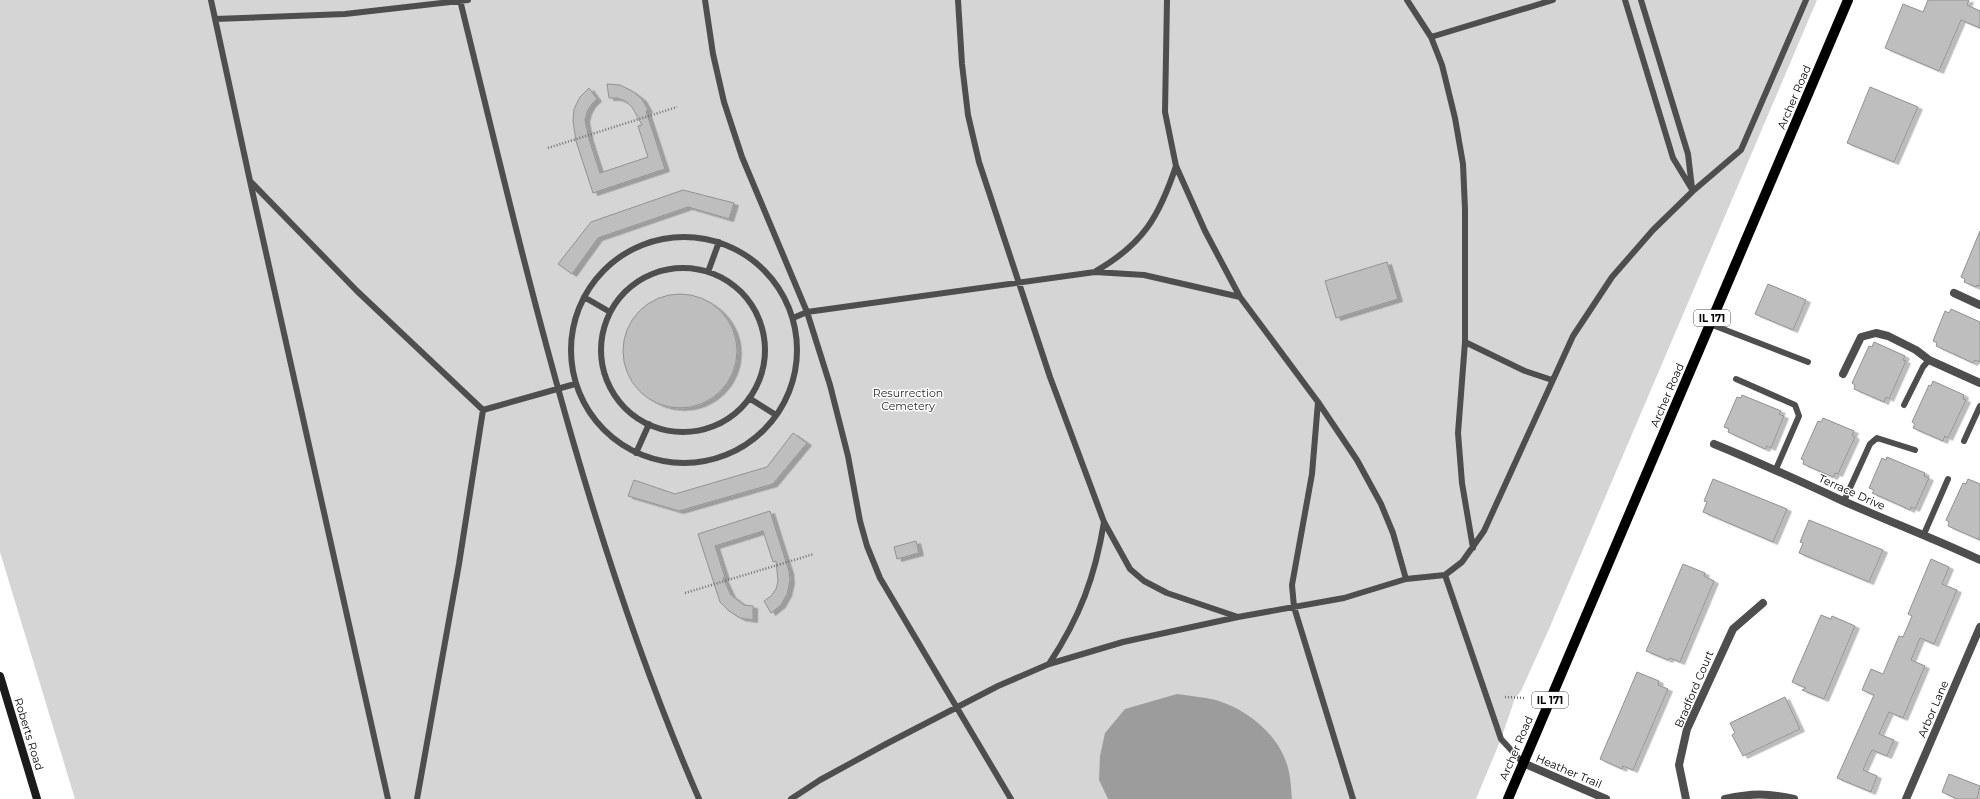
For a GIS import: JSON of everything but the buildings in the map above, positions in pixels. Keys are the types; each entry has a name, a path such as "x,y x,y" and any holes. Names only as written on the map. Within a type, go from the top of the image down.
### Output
{"main road":[{"name":"Archer Road","path":"1508,799 1848,0"}],"street":[{"path":"1954,294 1980,305"},
{"path":"1843,374 1861,337 1876,333 1888,336 1916,350 1929,360 1980,383"},
{"name":"Terrace Drive","path":"1714,444 1776,469 1844,501 1924,534 1980,560"},
{"name":"Bradford Court","path":"1686,799 1679,765 1687,730 1733,629 1763,603"},
{"name":"Arbor Lane","path":"1906,799 1980,627"},
{"name":"Roberts Road","path":"0,676 37,799"},
{"name":"Heather Trail","path":"1523,763 1606,799"},
{"path":"1725,799 1751,794 1770,793 1794,799"}],"lane":[{"path":"211,0 388,799"},
{"path":"460,0 557,390 602,534 642,651 699,799"},
{"path":"215,19 345,14 468,0"},
{"path":"705,0 713,54 724,102 742,157 807,312 830,386 848,456 860,521 867,546 880,578 1011,799"},
{"path":"958,0 962,64 968,115 979,162 1050,377 1104,522 1130,569 1144,581 1167,593 1238,617"},
{"path":"1167,0 1165,112 1176,166 1205,231 1240,297 1318,402 1357,460 1381,504 1393,533 1406,579"},
{"path":"1407,0 1431,37 1442,65 1455,118 1463,164 1465,209 1465,342 1458,433 1462,483 1472,548"},
{"path":"1431,37 1553,0"},
{"path":"1625,0 1673,158 1693,191"},
{"path":"1641,0 1688,154 1693,191"},
{"path":"790,799 833,773 957,707 998,686 1049,664 1123,642 1238,617 1344,598 1406,579 1445,575 1462,562 1487,525 1573,336 1612,277 1653,230 1693,191 1733,159 1746,142 1806,0"},
{"path":"1095,272 1118,258 1134,244 1147,228 1159,210 1176,166"},
{"path":"250,181 357,290 483,410"},
{"path":"692,237 718,242 744,254 765,271 782,293 793,318 797,341 796,364 791,387 776,415 766,428 748,443 728,454 705,461 682,463 658,461 636,453 616,441 598,425 584,406 575,384 570,357 572,330 580,303 594,280 614,261 638,247 671,238 692,237"},
{"path":"708,272 718,242"},
{"path":"678,268 691,268 708,272 730,282 741,291 757,313 762,326 765,345 764,364 756,388 732,416 709,428 682,432 668,430 649,424 631,413 621,403 607,379 601,352 605,324 610,312 627,290 651,274 678,268"},
{"path":"793,318 807,312 1095,272 1144,275 1240,297"},
{"path":"584,297 610,312"},
{"path":"1710,324 1808,362"},
{"path":"1465,342 1525,371 1552,380"},
{"path":"1904,405 1923,367 1929,360"},
{"path":"1736,379 1796,405 1800,416 1776,469"},
{"path":"483,410 575,384"},
{"path":"749,398 776,415"},
{"path":"1318,402 1312,474 1292,585 1294,607 1353,799"},
{"path":"1964,440 1980,406"},
{"path":"417,799 459,564 483,410"},
{"path":"636,453 649,424"},
{"path":"1844,501 1870,444 1877,438 1916,450"},
{"path":"1924,534 1948,479"},
{"path":"1049,664 1078,616 1099,556 1104,522"},
{"path":"1445,575 1501,739 1523,763"}],"path":[{"path":"548,148 677,107"},
{"path":"685,593 814,554"},
{"path":"1505,697 1524,698"}],"green space":[{"name":"Resurrection Cemetery","path":"0,0 1817,0 1549,629 1521,691 1515,698 1501,739 1476,799 75,799 0,552"}],"shaded area":[{"path":"1177,694 1216,700 1228,705 1252,718 1272,736 1285,759 1290,775 1292,799 1108,799 1099,780 1100,756 1105,733 1125,709"}]}
